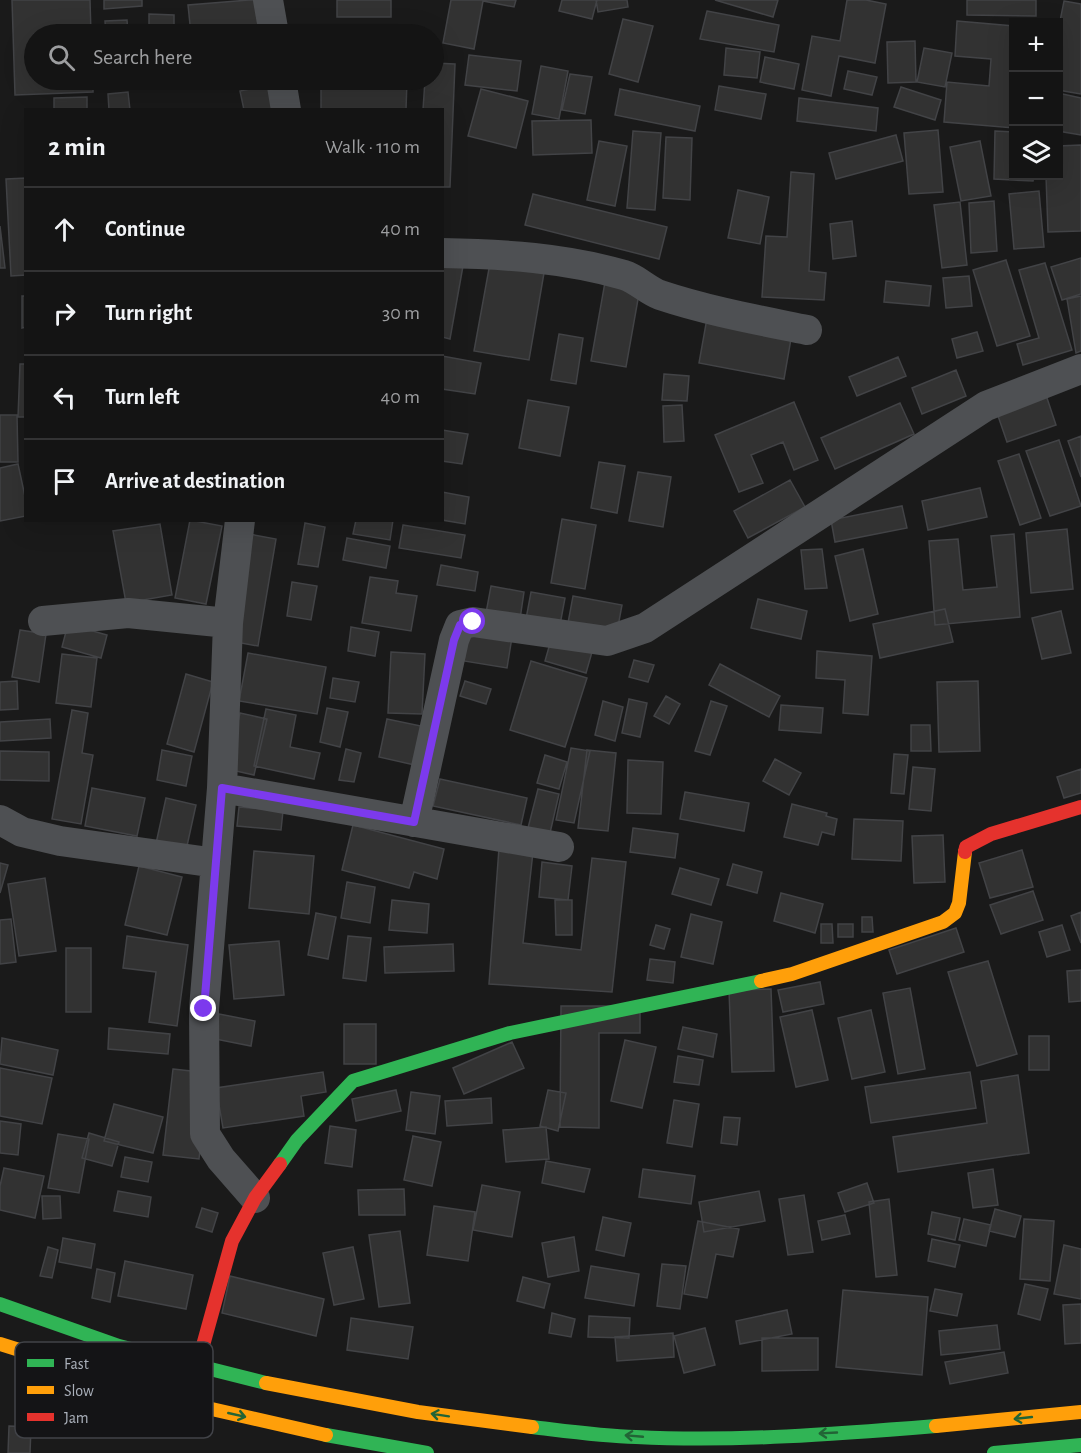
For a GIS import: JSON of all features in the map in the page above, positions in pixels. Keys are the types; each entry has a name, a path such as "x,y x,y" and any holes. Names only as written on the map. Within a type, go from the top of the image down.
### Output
{"main road":[{"path":"204,1342 232,1242 255,1198 297,1140 353,1081 510,1033 792,974 943,922 958,909 966,847 991,834 1081,807"},
{"path":"0,1304 110,1342"},
{"path":"0,1344 15,1349"},
{"path":"213,1371 345,1400 454,1418 649,1438 829,1433 1081,1412"},
{"path":"213,1409 342,1439 427,1453"},
{"path":"994,1453 1081,1445"}],"street":[{"path":"268,0 272,24"},
{"path":"283,90 286,108"},
{"path":"444,253 500,254 572,263 627,276 657,294 716,312 807,330"},
{"path":"414,822 454,640 460,625 473,622 607,641 645,628 986,406 1081,369"},
{"path":"240,522 228,623 222,788 204,1009 205,1134 221,1159 255,1198"},
{"path":"43,621 128,613 228,623"},
{"path":"222,788 559,847"},
{"path":"0,820 22,832 60,841 216,863"}],"building":[{"path":"12,0 90,0 91,24 24,24 24,90 93,90 93,92 15,95"},
{"path":"104,0 142,0 142,6 104,9"},
{"path":"263,0 265,24 190,24 188,5"},
{"path":"337,0 391,0 391,17 337,17"},
{"path":"451,0 516,0 514,7 483,1 474,49 444,43"},
{"path":"562,0 597,0 592,19 559,11"},
{"path":"596,0 627,0 628,7 598,12"},
{"path":"715,0 778,0 773,17"},
{"path":"847,0 866,0 886,4 875,63 839,56 831,96 802,90 812,36 840,41"},
{"path":"967,0 1036,0 1036,16 967,15"},
{"path":"1064,1 1081,4 1081,94 1063,91 1063,18 1061,18"},
{"path":"707,11 779,25 774,52 700,39"},
{"path":"149,14 174,15 174,24 149,24"},
{"path":"623,19 653,26 638,82 609,74"},
{"path":"127,20 127,24 105,24 105,21"},
{"path":"957,21 1009,26 1009,128 944,122 947,82 989,86 991,59 955,56"},
{"path":"915,41 916,82 888,83 887,42"},
{"path":"726,48 760,52 757,78 724,75"},
{"path":"924,48 952,53 945,87 917,82"},
{"path":"469,55 521,61 517,91 465,85"},
{"path":"765,57 799,64 794,89 760,82"},
{"path":"444,63 455,64 450,187 444,187 444,108 423,108 424,90 444,90"},
{"path":"541,66 568,71 559,119 532,114"},
{"path":"848,71 877,77 872,95 844,89"},
{"path":"570,74 592,77 585,114 562,110"},
{"path":"719,86 766,94 761,119 715,110"},
{"path":"901,87 941,100 935,120 894,107"},
{"path":"481,89 528,101 516,148 468,136"},
{"path":"620,89 700,106 695,131 615,115"},
{"path":"275,90 280,108 244,108 240,91"},
{"path":"321,90 407,90 406,108 321,108"},
{"path":"128,92 130,108 109,108 108,94"},
{"path":"1063,94 1081,98 1081,135 1063,132"},
{"path":"87,97 87,108 54,108 54,98"},
{"path":"799,98 878,108 876,131 797,121"},
{"path":"591,120 592,153 533,155 532,121"},
{"path":"938,130 943,192 909,194 904,133"},
{"path":"633,131 661,133 655,210 627,208"},
{"path":"995,131 1009,132 1009,180 994,179"},
{"path":"896,135 903,161 836,179 829,153"},
{"path":"666,137 692,138 690,200 663,198"},
{"path":"599,141 627,146 615,206 587,200"},
{"path":"980,141 991,196 961,201 950,147"},
{"path":"1081,145 1081,231 1048,232 1046,180 1063,180 1063,146"},
{"path":"791,172 814,174 809,271 826,273 824,300 762,297 766,236 787,237"},
{"path":"24,178 24,275 11,276 6,179"},
{"path":"738,190 769,197 760,244 728,238"},
{"path":"1039,191 1044,247 1014,249 1009,194"},
{"path":"533,194 667,227 659,259 525,225"},
{"path":"994,201 997,251 971,253 969,203"},
{"path":"960,202 967,265 942,268 934,205"},
{"path":"852,221 856,256 833,259 830,224"},
{"path":"0,226 5,268 0,268"},
{"path":"1081,258 1081,294 1062,300 1051,267"},
{"path":"1006,260 1030,336 997,346 973,270"},
{"path":"444,262 463,266 450,339 444,338"},
{"path":"490,263 544,273 529,360 474,351"},
{"path":"1045,263 1072,350 1023,365 1017,344 1039,338 1019,270"},
{"path":"969,276 972,306 946,308 943,278"},
{"path":"886,281 931,286 929,306 884,302"},
{"path":"605,282 640,288 626,367 591,361"},
{"path":"22,296 24,296 24,328 22,328"},
{"path":"1081,296 1081,351 1076,353 1067,299"},
{"path":"707,318 792,333 784,379 699,363"},
{"path":"977,332 983,351 957,358 952,339"},
{"path":"559,334 583,338 576,384 551,380"},
{"path":"444,356 481,363 475,394 444,389"},
{"path":"898,357 906,376 857,396 849,377"},
{"path":"20,364 24,364 24,417 18,417"},
{"path":"956,370 966,396 922,414 912,388"},
{"path":"664,374 689,376 687,401 662,400"},
{"path":"1046,395 1056,425 1007,442 997,413"},
{"path":"528,400 569,407 560,456 519,448"},
{"path":"794,402 818,460 794,470 783,442 751,455 763,483 739,492 715,435"},
{"path":"900,403 914,434 835,469 821,438"},
{"path":"682,405 684,441 664,442 663,406"},
{"path":"0,415 17,415 18,462 0,462"},
{"path":"444,430 468,434 462,464 444,461"},
{"path":"1081,436 1081,477 1068,441"},
{"path":"1059,440 1081,506 1050,516 1026,451"},
{"path":"1019,454 1041,518 1020,525 998,461"},
{"path":"599,462 625,466 617,513 591,508"},
{"path":"18,464 24,492 24,516 0,521 0,468"},
{"path":"638,472 671,477 663,527 629,521"},
{"path":"790,480 805,507 748,538 734,511"},
{"path":"980,488 987,517 928,530 922,501"},
{"path":"444,492 469,497 465,524 444,520"},
{"path":"902,506 907,528 835,542 831,520"},
{"path":"562,519 596,525 585,589 551,583"},
{"path":"190,522 222,526 206,604 175,598"},
{"path":"356,522 393,522 390,540 353,534"},
{"path":"305,523 325,527 318,567 298,564"},
{"path":"160,524 172,595 126,603 113,531"},
{"path":"403,525 465,535 461,558 399,548"},
{"path":"1067,529 1073,589 1031,593 1026,533"},
{"path":"249,534 276,539 258,646 230,641"},
{"path":"1014,534 1020,617 935,625 929,541 958,539 963,590 997,587 991,536"},
{"path":"347,538 390,546 386,568 343,560"},
{"path":"822,549 827,588 805,589 801,550"},
{"path":"863,549 878,614 850,621 835,556"},
{"path":"441,565 478,572 475,591 437,585"},
{"path":"370,577 398,581 396,593 417,596 411,631 362,623"},
{"path":"292,582 317,586 311,620 287,616"},
{"path":"491,586 524,592 520,619 486,613"},
{"path":"531,592 565,598 560,625 526,619"},
{"path":"573,596 622,605 617,632 568,623"},
{"path":"758,599 807,611 801,639 751,628"},
{"path":"945,609 953,642 880,658 873,624"},
{"path":"1061,611 1071,653 1042,659 1032,618"},
{"path":"68,624 107,635 101,658 62,647"},
{"path":"351,627 379,632 375,656 348,651"},
{"path":"20,630 46,634 39,682 12,677"},
{"path":"469,630 512,637 507,668 464,661"},
{"path":"551,640 592,652 586,673 545,661"},
{"path":"817,651 872,656 868,715 843,713 845,680 816,678"},
{"path":"391,652 425,654 422,714 388,713"},
{"path":"248,653 326,667 317,714 239,701"},
{"path":"62,654 97,658 91,707 56,703"},
{"path":"634,660 654,665 648,682 629,677"},
{"path":"531,661 587,678 565,747 510,730"},
{"path":"720,664 780,696 769,717 709,685"},
{"path":"186,674 213,682 194,752 167,744"},
{"path":"333,678 359,682 355,702 330,698"},
{"path":"17,681 18,709 0,710 0,682"},
{"path":"465,681 491,689 486,704 460,696"},
{"path":"978,681 980,751 939,752 937,682"},
{"path":"666,696 680,704 669,724 654,716"},
{"path":"629,699 647,703 640,737 622,733"},
{"path":"603,701 623,707 615,741 595,735"},
{"path":"711,701 727,706 710,755 695,751"},
{"path":"781,705 823,708 821,733 779,730"},
{"path":"327,708 348,712 340,747 320,742"},
{"path":"266,709 296,715 290,747 320,753 314,779 254,766"},
{"path":"72,710 88,713 82,753 93,755 81,824 52,819"},
{"path":"240,713 267,719 254,775 227,769"},
{"path":"50,719 51,738 0,741 0,722"},
{"path":"387,719 445,731 437,770 379,757"},
{"path":"911,725 930,725 931,751 911,751"},
{"path":"571,748 590,751 574,823 556,820"},
{"path":"346,749 361,753 354,782 339,780"},
{"path":"162,750 192,756 186,786 157,780"},
{"path":"587,750 616,753 608,831 578,828"},
{"path":"0,751 49,752 49,781 0,780"},
{"path":"894,754 908,755 904,794 891,793"},
{"path":"545,755 567,762 559,789 537,783"},
{"path":"775,759 801,773 789,795 763,781"},
{"path":"628,760 663,762 661,814 627,813"},
{"path":"913,767 935,769 931,811 909,809"},
{"path":"1081,769 1081,793 1064,798 1057,777"},
{"path":"440,779 527,798 521,825 433,806"},
{"path":"92,788 145,798 137,836 85,826"},
{"path":"538,789 559,794 550,833 528,828"},
{"path":"685,792 749,803 744,831 680,819"},
{"path":"166,798 196,805 185,855 155,848"},
{"path":"792,804 827,813 826,816 837,819 834,835 822,832 818,845 784,837"},
{"path":"239,807 283,811 281,830 237,826"},
{"path":"854,819 903,821 901,861 852,859"},
{"path":"353,825 444,849 437,879 414,872 409,888 342,870"},
{"path":"633,828 678,834 675,858 630,852"},
{"path":"943,835 945,882 914,883 912,836"},
{"path":"499,848 533,852 523,943 581,950 592,858 626,862 612,992 489,984"},
{"path":"1022,850 1033,887 990,898 979,863"},
{"path":"254,851 314,856 309,914 249,908"},
{"path":"542,862 572,866 568,900 539,897"},
{"path":"0,863 8,865 0,893"},
{"path":"733,864 762,872 757,893 727,885"},
{"path":"139,866 182,877 167,935 125,925"},
{"path":"680,868 719,879 711,905 672,894"},
{"path":"45,878 56,951 19,956 8,884"},
{"path":"347,882 375,887 370,923 341,918"},
{"path":"1033,891 1043,920 1001,934 990,905"},
{"path":"781,893 823,904 815,933 774,921"},
{"path":"392,900 429,904 427,933 389,930"},
{"path":"555,900 572,900 572,935 556,935"},
{"path":"1081,912 1081,943 1071,916"},
{"path":"316,913 336,917 328,959 308,955"},
{"path":"691,914 722,922 713,964 681,957"},
{"path":"862,917 872,917 873,932 862,932"},
{"path":"11,919 16,962 0,964 0,920"},
{"path":"821,924 832,924 833,943 821,943"},
{"path":"838,924 853,924 853,937 838,937"},
{"path":"656,925 670,929 664,949 650,945"},
{"path":"1062,925 1070,950 1047,957 1039,932"},
{"path":"956,928 964,952 897,974 889,950"},
{"path":"127,936 188,945 177,1026 149,1022 156,972 123,968"},
{"path":"348,936 371,938 366,981 343,978"},
{"path":"279,941 284,995 234,999 229,945"},
{"path":"453,944 454,971 385,973 384,947"},
{"path":"66,948 91,948 91,1012 66,1012"},
{"path":"650,959 675,962 673,983 647,980"},
{"path":"988,961 1017,1054 977,1066 948,972"},
{"path":"1081,970 1081,1001 1069,1002 1067,971"},
{"path":"820,982 824,1004 783,1012 778,990"},
{"path":"910,988 925,1069 898,1074 883,993"},
{"path":"771,989 774,1071 732,1072 729,990"},
{"path":"561,1006 640,1006 640,1033 599,1033 599,1128 560,1127"},
{"path":"812,1010 828,1080 796,1087 780,1017"},
{"path":"871,1010 885,1072 852,1079 838,1018"},
{"path":"219,1014 255,1021 251,1046 215,1039"},
{"path":"344,1024 376,1024 376,1064 344,1064"},
{"path":"683,1027 717,1034 713,1057 678,1049"},
{"path":"109,1028 170,1034 168,1054 108,1049"},
{"path":"1029,1036 1049,1036 1049,1070 1029,1070"},
{"path":"2,1038 58,1050 53,1075 0,1064"},
{"path":"625,1040 656,1047 642,1108 611,1101"},
{"path":"512,1042 524,1068 464,1094 453,1068"},
{"path":"678,1056 703,1060 699,1085 674,1082"},
{"path":"0,1068 52,1078 42,1124 0,1116"},
{"path":"173,1069 209,1073 199,1159 163,1155"},
{"path":"323,1072 326,1092 301,1096 304,1116 223,1128 216,1088"},
{"path":"970,1072 976,1108 871,1123 865,1087"},
{"path":"1018,1075 1029,1153 898,1172 893,1137 987,1123 981,1081"},
{"path":"396,1090 401,1111 356,1121 352,1099"},
{"path":"548,1090 566,1093 558,1131 540,1126"},
{"path":"411,1092 440,1096 435,1134 406,1130"},
{"path":"491,1098 492,1123 447,1126 445,1101"},
{"path":"674,1100 699,1104 692,1147 667,1143"},
{"path":"114,1104 163,1117 153,1153 104,1141"},
{"path":"724,1117 740,1118 737,1145 721,1143"},
{"path":"0,1121 21,1124 18,1155 0,1153"},
{"path":"330,1126 356,1130 352,1167 325,1163"},
{"path":"546,1127 549,1159 506,1162 503,1130"},
{"path":"89,1133 119,1142 112,1166 82,1158"},
{"path":"58,1134 89,1139 79,1193 48,1188"},
{"path":"413,1136 441,1142 432,1186 404,1180"},
{"path":"125,1157 152,1162 148,1182 121,1177"},
{"path":"546,1161 590,1169 584,1192 542,1183"},
{"path":"4,1168 44,1176 35,1218 0,1210 0,1186"},
{"path":"643,1169 695,1176 691,1204 639,1197"},
{"path":"993,1169 998,1205 973,1208 968,1173"},
{"path":"867,1183 874,1203 845,1212 838,1193"},
{"path":"482,1185 520,1192 512,1237 473,1230"},
{"path":"404,1189 405,1215 359,1215 358,1190"},
{"path":"118,1191 151,1197 148,1217 114,1211"},
{"path":"759,1191 765,1221 704,1232 699,1202"},
{"path":"804,1195 813,1252 788,1255 779,1199"},
{"path":"42,1196 60,1196 61,1218 43,1219"},
{"path":"889,1199 897,1275 876,1277 869,1202"},
{"path":"434,1206 475,1212 468,1261 427,1255"},
{"path":"202,1208 218,1213 212,1232 196,1227"},
{"path":"995,1209 1021,1216 1015,1237 989,1231"},
{"path":"932,1212 960,1218 955,1240 928,1234"},
{"path":"845,1215 850,1234 822,1240 818,1221"},
{"path":"603,1217 631,1223 624,1256 596,1250"},
{"path":"964,1219 991,1225 986,1246 959,1240"},
{"path":"1024,1219 1054,1221 1050,1281 1020,1279"},
{"path":"698,1221 739,1229 733,1257 716,1254 707,1298 684,1294"},
{"path":"400,1231 410,1303 379,1307 369,1235"},
{"path":"574,1237 579,1271 548,1277 542,1243"},
{"path":"63,1238 95,1244 91,1268 59,1262"},
{"path":"932,1239 960,1245 955,1267 928,1261"},
{"path":"1064,1245 1081,1249 1081,1299 1054,1294"},
{"path":"48,1247 58,1250 52,1278 40,1276"},
{"path":"353,1247 364,1299 334,1305 323,1253"},
{"path":"125,1261 193,1275 186,1309 118,1296"},
{"path":"662,1264 686,1266 680,1309 657,1306"},
{"path":"591,1266 639,1274 634,1306 585,1298"},
{"path":"97,1269 115,1273 110,1302 92,1298"},
{"path":"230,1276 324,1299 316,1336 222,1313"},
{"path":"523,1277 550,1284 544,1308 517,1301"},
{"path":"1025,1284 1048,1289 1040,1320 1018,1314"},
{"path":"935,1289 962,1294 957,1316 930,1311"},
{"path":"843,1290 928,1297 922,1375 836,1367"},
{"path":"1081,1304 1081,1343 1065,1344 1063,1305"},
{"path":"787,1310 792,1334 740,1344 736,1321"},
{"path":"552,1313 575,1319 571,1337 549,1333"},
{"path":"589,1316 630,1318 629,1338 588,1337"},
{"path":"351,1318 413,1327 408,1359 347,1350"},
{"path":"997,1325 1000,1349 941,1355 939,1331"},
{"path":"705,1328 715,1365 684,1373 674,1336"},
{"path":"673,1333 674,1357 617,1361 615,1337"},
{"path":"762,1338 818,1338 818,1370 762,1371"},
{"path":"1004,1352 1008,1373 950,1384 945,1362"},
{"path":"9,1426 15,1426 15,1438 31,1438 30,1453 8,1453"}],"traffic: fast":[{"path":"280,1164 297,1140 353,1081 510,1033 761,981"},
{"path":"0,1304 108,1342"},
{"path":"213,1370 266,1383"},
{"path":"532,1427 623,1436 711,1439 936,1426"},
{"path":"326,1435 427,1453"},
{"path":"994,1453 1081,1445"}],"traffic: slow":[{"path":"761,981 792,974 943,922 955,913 959,903 965,852"},
{"path":"0,1344 15,1349"},
{"path":"266,1383 418,1412 532,1427"},
{"path":"213,1409 326,1435"},
{"path":"936,1426 1081,1412"}],"traffic: jam":[{"path":"965,852 966,847 991,834 1081,807"},
{"path":"204,1342 232,1241 255,1198 280,1164"}],"route":[{"path":"204,1009 222,788 414,822 454,640 460,625 473,622"}]}
